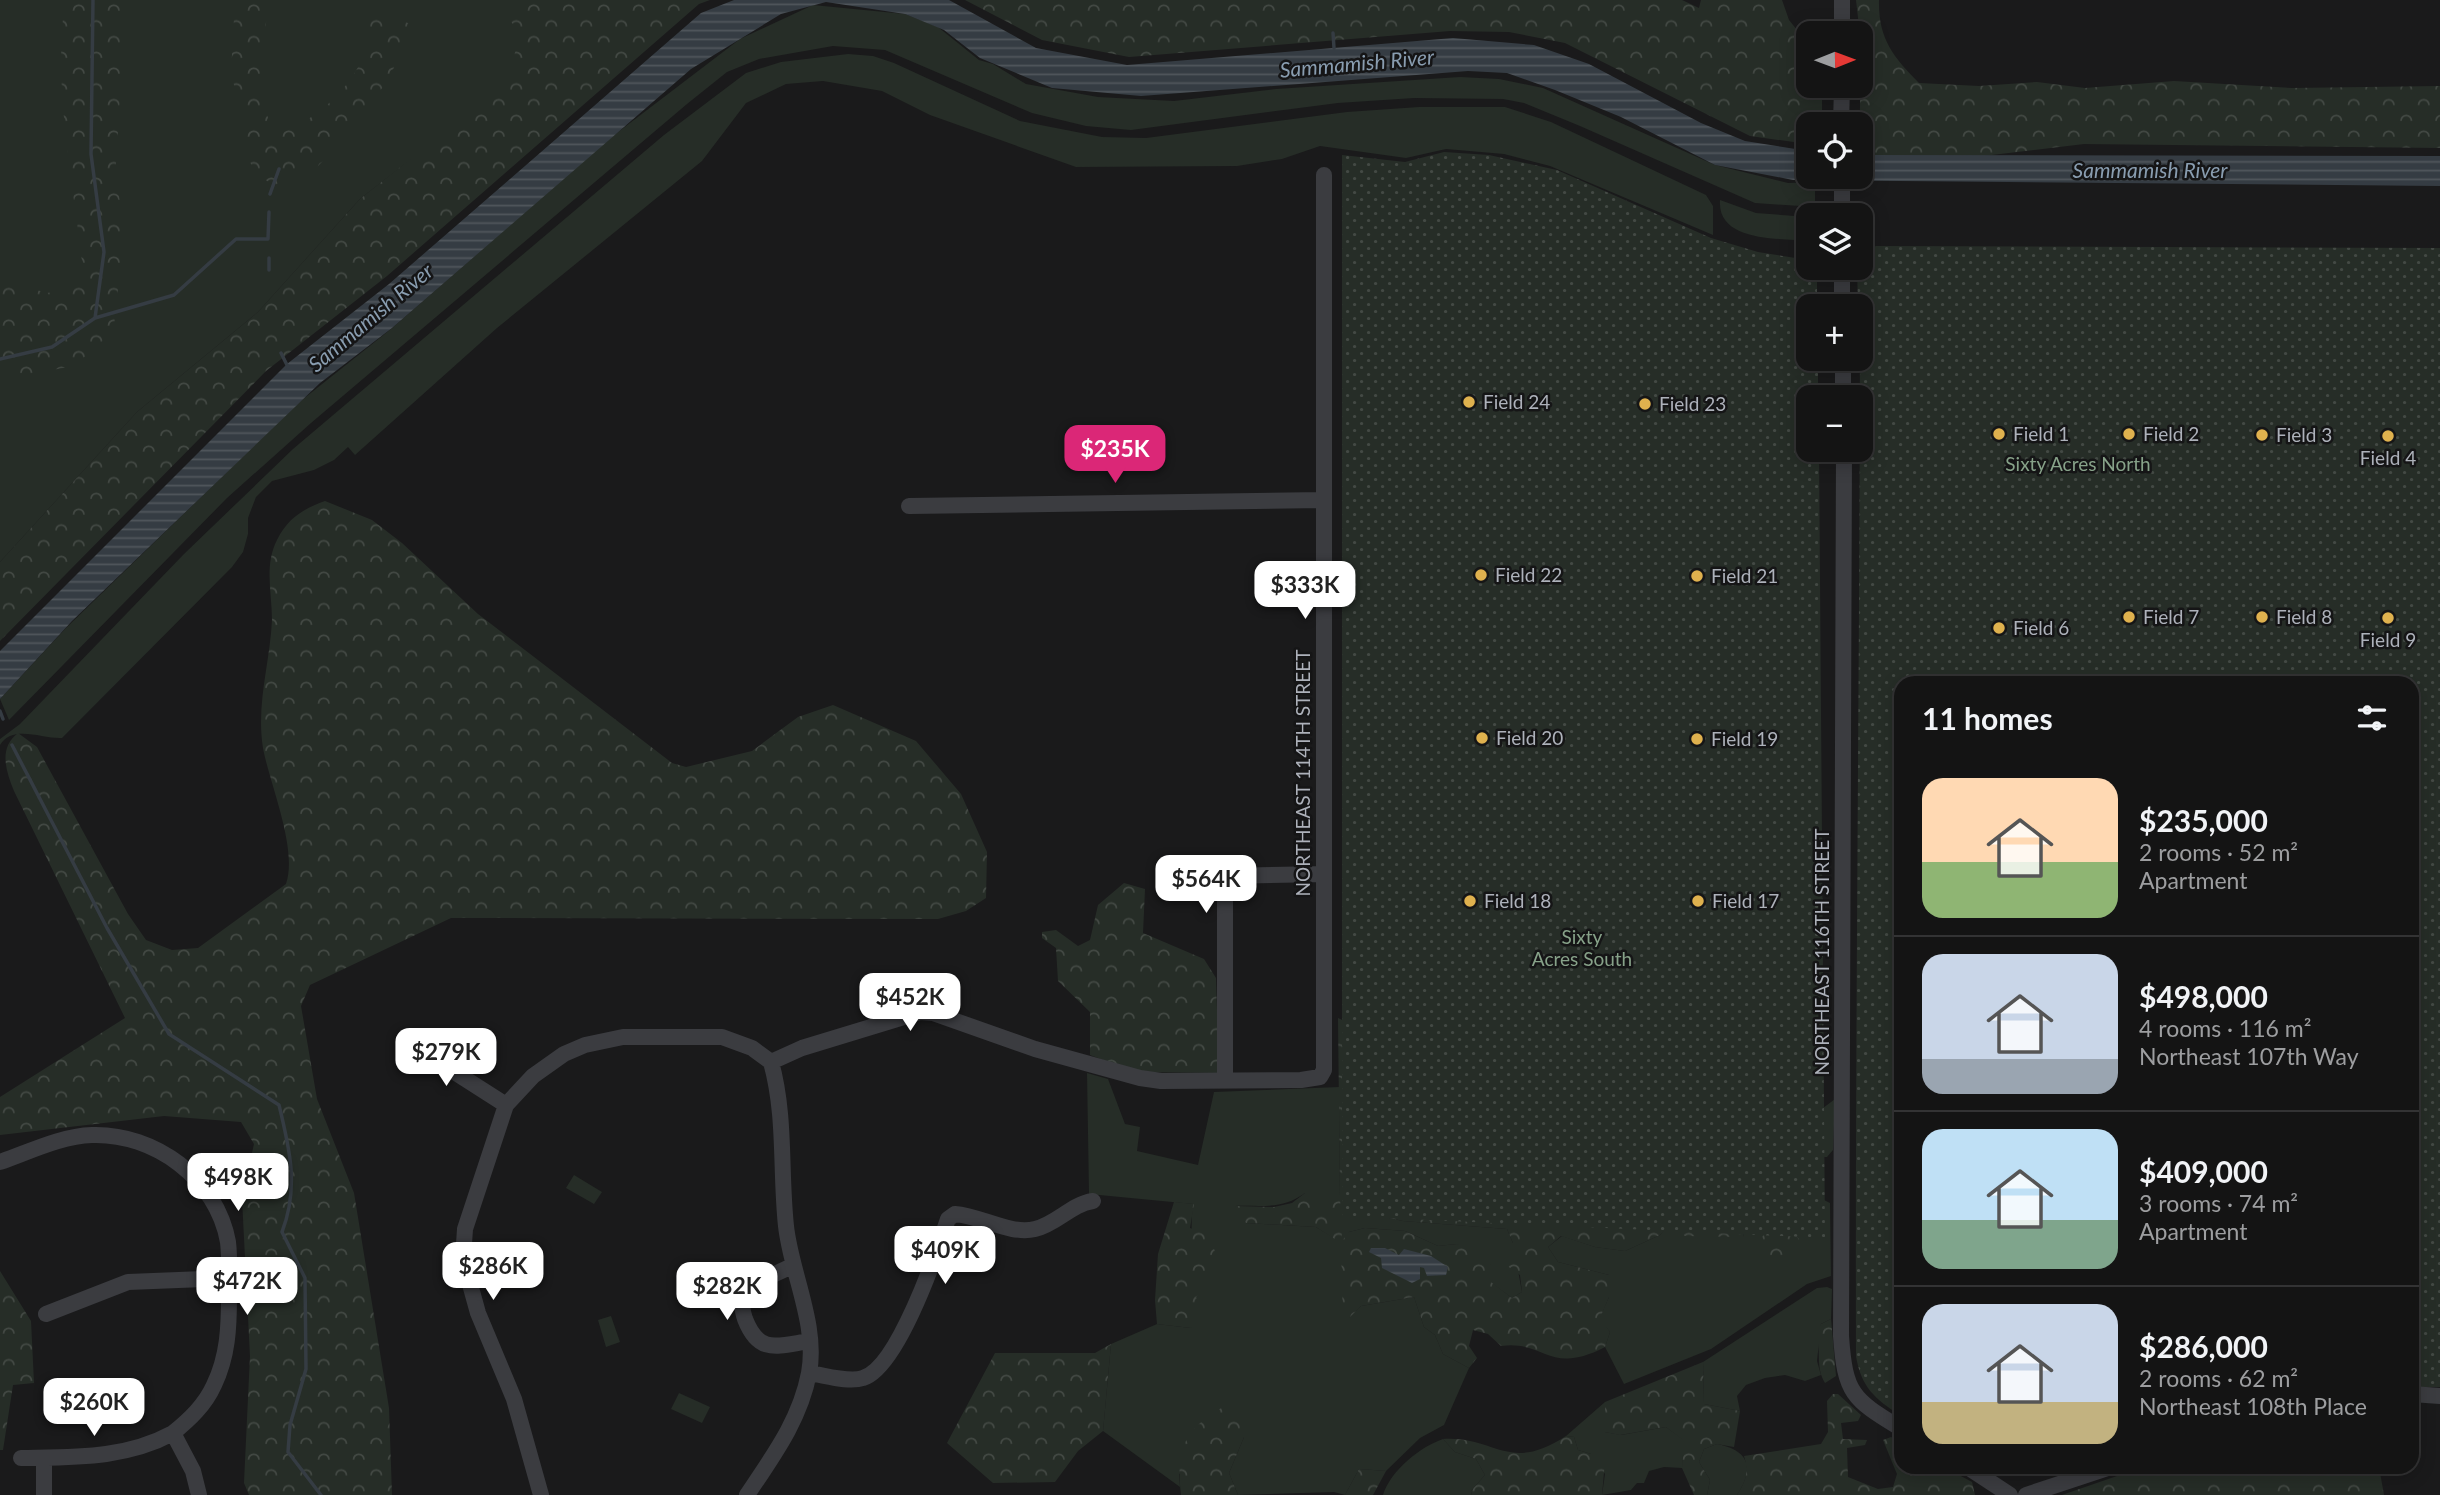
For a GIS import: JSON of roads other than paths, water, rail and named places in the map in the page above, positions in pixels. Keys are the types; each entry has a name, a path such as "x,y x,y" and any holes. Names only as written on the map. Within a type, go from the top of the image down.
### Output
{"street":[{"path":"1842,0 1842,21"},
{"name":"NORTHEAST 114TH STREET","path":"1225,1081 1301,1080 1320,1077 1326,1060 1324,174"},
{"name":"NORTHEAST 116TH STREET","path":"1844,462 1841,1335 1843,1369 1850,1389 1866,1408 1894,1424"},
{"path":"909,506 1323,500"},
{"path":"771,1062 908,1015 933,1013 1035,1049 1140,1078 1161,1081 1225,1081 1224,876 1324,874"},
{"path":"541,1495 514,1399 478,1313 463,1259 465,1229 506,1105 533,1076 564,1054 585,1045 623,1037 722,1037 752,1048 771,1062 781,1096 786,1225 792,1266 806,1319 809,1373 790,1430 747,1495"},
{"path":"406,1041 506,1105"},
{"path":"0,1162 60,1141 93,1135 133,1140 152,1147 188,1171 209,1195 222,1221 228,1242 229,1331 224,1360 213,1387 195,1414 173,1433 135,1450 105,1456 21,1458"},
{"path":"809,1373 862,1379 876,1370 924,1290 948,1219 955,1214 1020,1229 1033,1229 1083,1202 1093,1201"},
{"path":"792,1266 747,1287 742,1298 742,1311 752,1337 761,1343 772,1346 808,1340"},
{"path":"46,1314 128,1283 229,1278"},
{"path":"2419,1394 2440,1396"},
{"path":"173,1433 193,1471 199,1495"},
{"path":"44,1458 44,1495"},
{"path":"1978,1474 2010,1495"},
{"path":"2026,1495 2090,1474"}],"water":[{"name":"Sammamish River","path":"734,0 949,0 1036,48 1127,65 1453,38 1534,45 1589,64 1701,123 1745,141 1796,149 1796,180 1715,165 1621,117 1507,73 1468,71 1141,96 1052,88 980,58 944,30 905,14 826,2 781,14 691,69 392,328 320,383 72,621 0,699 0,651 287,364 389,284 701,13"},
{"name":"Sammamish River","path":"1873,155 2440,156 2440,186 1873,181"},
{"path":"1371,1248 1385,1248 1399,1255 1404,1249 1431,1256 1448,1267 1446,1275 1427,1276 1424,1268 1420,1267 1420,1279 1412,1283 1382,1268 1381,1258 1369,1252"}],"waterway":[{"path":"93,0 91,154 104,252 95,318"},
{"name":"Sammamish River","path":"1333,33 1334,48"},
{"path":"270,194 279,169"},
{"path":"0,359 52,347 95,318 174,295 236,239 268,239 269,212"},
{"path":"269,258 269,270"},
{"path":"281,353 288,367"},
{"path":"0,711 3,719"},
{"path":"12,745 107,928 169,1034 279,1105 291,1169 290,1200 282,1232 305,1278 306,1369 290,1425 288,1452 321,1495"}],"place":[{"name":"Field 24","path":"1469,402"},
{"name":"Field 23","path":"1645,404"},
{"name":"Field 1","path":"1999,434"},
{"name":"Field 2","path":"2129,434"},
{"name":"Field 3","path":"2262,435"},
{"name":"Field 4","path":"2388,436"},
{"name":"Field 22","path":"1481,575"},
{"name":"Field 21","path":"1697,576"},
{"name":"Field 7","path":"2129,617"},
{"name":"Field 8","path":"2262,617"},
{"name":"Field 9","path":"2388,618"},
{"name":"Field 6","path":"1999,628"},
{"name":"Field 20","path":"1482,738"},
{"name":"Field 19","path":"1697,739"},
{"name":"Field 18","path":"1470,901"},
{"name":"Field 17","path":"1698,901"}],"park label":[{"name":"Sixty Acres North","path":"2078,464"},
{"name":"Sixty Acres South","path":"1582,948"}]}
